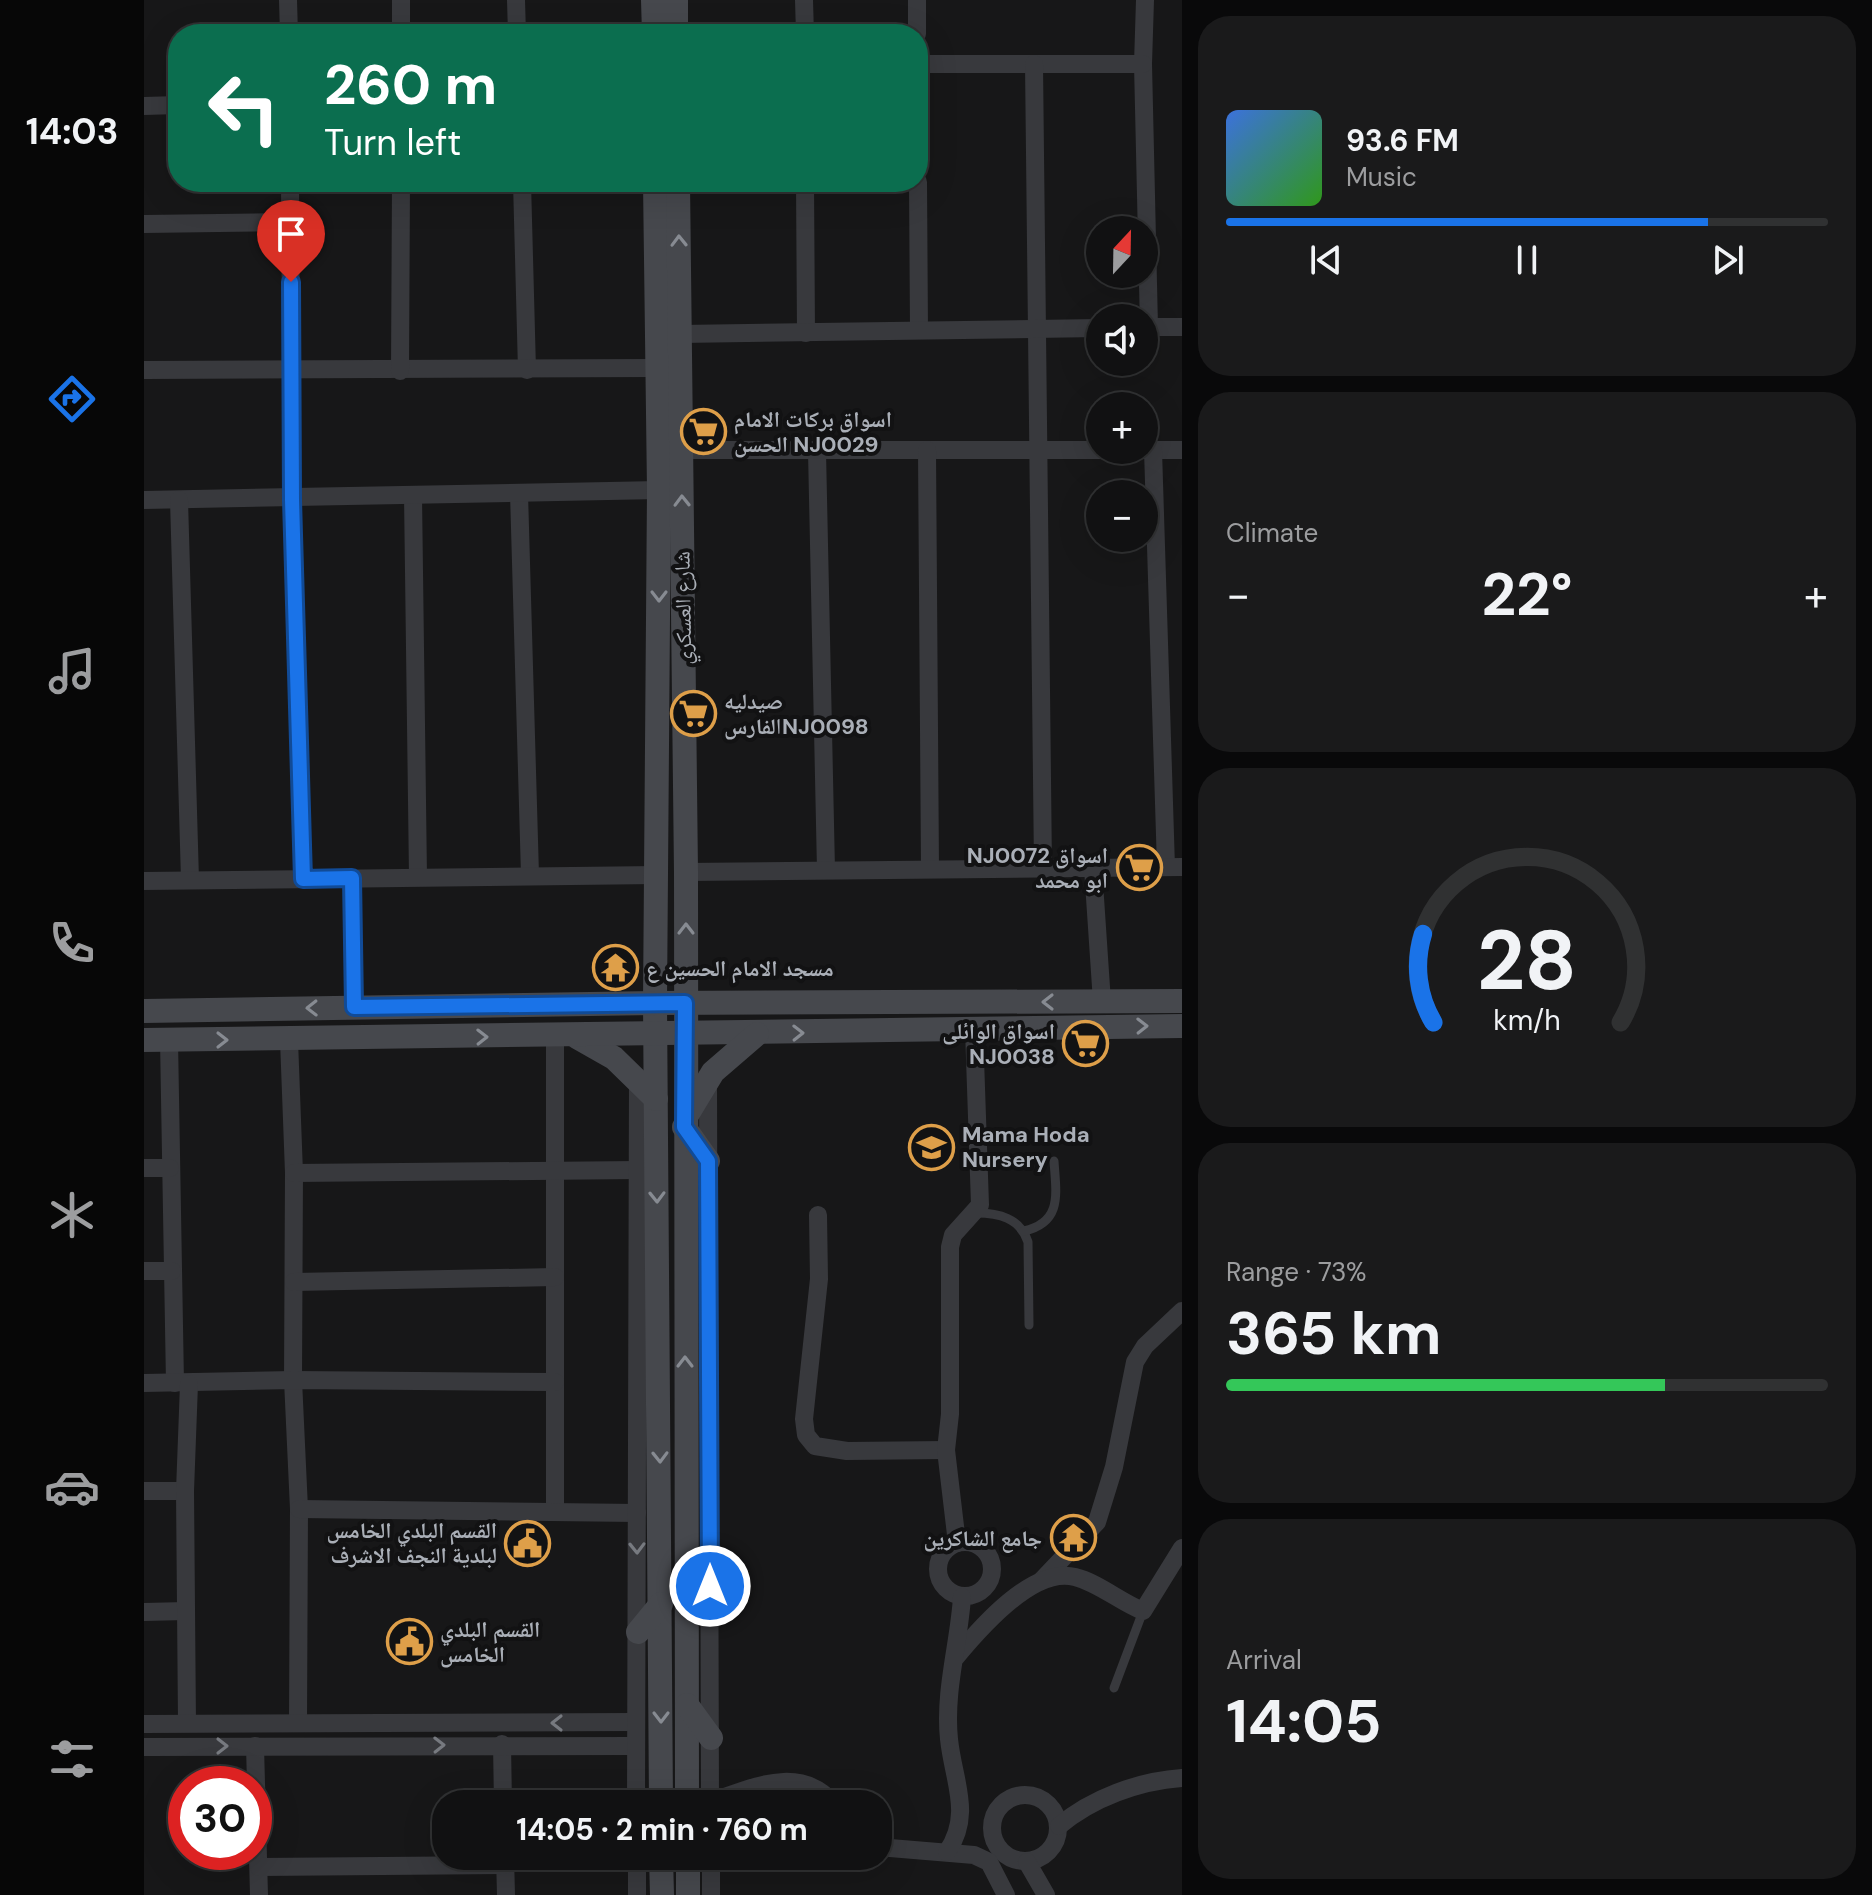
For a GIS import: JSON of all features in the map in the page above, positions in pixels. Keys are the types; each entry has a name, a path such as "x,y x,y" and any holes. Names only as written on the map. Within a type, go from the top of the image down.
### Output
{"main road":[{"path":"653,0 654,24"},
{"path":"676,0 676,24"},
{"name":"شارع العسكري","path":"655,192 659,490 655,1035 661,1790"},
{"name":"شارع العسكري","path":"678,192 686,872 687,1705 701,1790"},
{"path":"144,1011 655,1003 1182,1001"},
{"path":"144,1040 1182,1026"},
{"path":"708,1161 684,1124 708,1079 726,1058 757,1034"},
{"path":"565,1036 614,1058 638,1078 656,1111 638,1163"},
{"path":"638,1632 661,1604"},
{"path":"687,1705 711,1738"},
{"path":"661,1870 662,1895"},
{"path":"688,1870 688,1895"}],"street":[{"path":"288,0 289,24"},
{"path":"401,0 401,24"},
{"path":"516,0 517,24"},
{"path":"804,0 805,24"},
{"path":"917,0 917,24"},
{"path":"1145,0 1146,304"},
{"path":"928,64 1143,64"},
{"path":"1034,64 1041,450 1043,868"},
{"path":"144,106 168,105"},
{"path":"290,192 292,500 303,879"},
{"path":"400,371 401,192"},
{"path":"522,192 527,370"},
{"path":"805,192 806,333"},
{"path":"918,192 919,330"},
{"path":"144,224 290,222"},
{"path":"1158,327 1182,327"},
{"path":"680,334 1086,328"},
{"path":"144,370 292,372 658,368"},
{"path":"681,450 1086,450"},
{"path":"927,450 930,869"},
{"path":"1158,450 1182,450"},
{"path":"817,451 826,870"},
{"path":"686,872 1174,867 1154,464"},
{"path":"144,500 292,500 659,490"},
{"path":"519,493 530,875"},
{"path":"413,495 418,877"},
{"path":"179,500 190,880"},
{"path":"1093,868 1102,1002"},
{"path":"144,881 657,875"},
{"path":"352,878 354,1007"},
{"path":"957,1543 946,1450 950,1414 950,1247 953,1235 976,1213 981,1193 974,1029"},
{"path":"555,1512 555,1170 565,1036"},
{"path":"169,1040 172,1271 182,1383 185,1491 187,1723"},
{"path":"289,1040 294,1173 293,1380 299,1509 298,1723"},
{"path":"636,1790 638,1078"},
{"path":"705,1790 711,1738 708,1079"},
{"path":"294,1173 555,1170 638,1163"},
{"path":"144,1168 170,1168"},
{"path":"818,1215 819,1279 804,1419 806,1435 815,1446 847,1451 946,1450"},
{"path":"144,1271 172,1271"},
{"path":"294,1282 555,1277"},
{"path":"956,1657 999,1610 1042,1580 1097,1522 1111,1480 1135,1362 1145,1346 1182,1311"},
{"path":"144,1383 293,1380 555,1382"},
{"path":"144,1491 185,1491"},
{"path":"299,1509 637,1513"},
{"path":"957,1543 978,1545 992,1562 993,1572 983,1591 962,1597 952,1594 939,1577 941,1556 957,1543"},
{"path":"1042,1580 1072,1576 1143,1611 1182,1548"},
{"path":"947,1852 961,1827 963,1807 951,1760 947,1712 962,1597"},
{"path":"144,1612 186,1611"},
{"path":"144,1724 635,1722"},
{"path":"502,1744 503,1790"},
{"path":"255,1746 256,1766"},
{"path":"144,1747 635,1746"},
{"path":"892,1848 994,1855 1027,1862 1051,1851 1059,1826 1092,1803 1159,1780 1182,1778"},
{"path":"744,1790 776,1780 798,1782 811,1790"},
{"path":"1006,1895 994,1855 993,1817 1011,1798 1023,1794 1048,1803 1059,1826"},
{"path":"1027,1862 1046,1895"},
{"path":"272,1867 432,1863"},
{"path":"259,1870 259,1895"},
{"path":"505,1870 506,1895"},
{"path":"637,1870 637,1895"},
{"path":"711,1870 711,1895"}],"lane":[{"path":"1024,1231 1047,1223 1052,1214 1056,1189 1054,1161"},
{"path":"976,1213 1002,1216 1024,1231 1028,1242 1029,1325"},
{"path":"1114,1688 1143,1611"}],"place":[{"name":"اسواق بركات الامام الحسن NJ0029","path":"703,432"},
{"name":"صيدليه الفارسNJ0098","path":"693,714"},
{"name":"NJ0072 اسواق ابو محمد","path":"1139,868"},
{"name":"مسجد الامام الحسين ع","path":"615,968"},
{"name":"اسواق الوائلی NJ0038","path":"1086,1044"},
{"name":"Mama Hoda Nursery","path":"931,1147"},
{"name":"جامع الشاكرين","path":"1073,1538"},
{"name":"القسم البلدي الخامس لبلدية النجف الاشرف","path":"528,1543"},
{"name":"القسم البلدي الخامس","path":"409,1642"}],"route":[{"path":"291,282 292,500 303,879 352,878 354,1007 685,1003 684,1127 708,1161 710,1586"}]}
